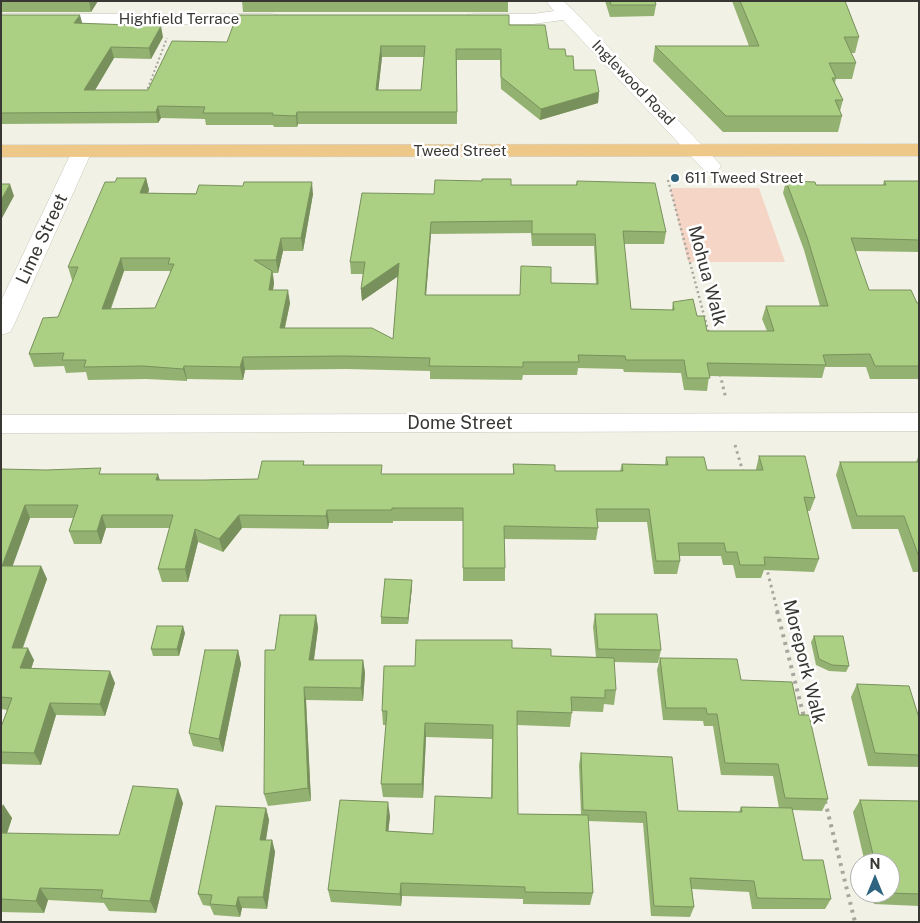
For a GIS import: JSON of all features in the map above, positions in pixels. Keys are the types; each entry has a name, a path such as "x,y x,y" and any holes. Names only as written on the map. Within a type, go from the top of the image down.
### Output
{"main road":[{"name":"Tweed Street","path":"887,158 919,150"},
{"name":"Tweed Street","path":"1,151 79,159"},
{"name":"Tweed Street","path":"1,167 79,159 887,158 919,165"}],"street":[{"path":"460,19 533,19 561,8"},
{"name":"Inglewood Road","path":"561,8 704,158"},
{"name":"Highfield Terrace","path":"1,19 290,19"},
{"name":"Lime Street","path":"1,327 79,159"},
{"name":"Dome Street","path":"1,424 919,422"}],"path":[{"path":"143,100 168,35"},
{"name":"Mohua Walk","path":"668,180 711,342"},
{"path":"719,370 729,408"},
{"path":"732,439 744,477"},
{"name":"Morepork Walk","path":"766,564 804,719"},
{"path":"824,796 855,922"}],"shaded area":[{"path":"670,188 759,188 785,262 688,262"}],"building":[{"path":"610,1 655,1 656,5 611,5"},
{"path":"740,1 845,1 859,37 844,37 856,63 829,63 836,78 832,78 843,100 835,100 842,116 726,116 655,46 759,46"},
{"path":"1,15 80,15 74,23 161,26 149,48 111,47 84,90 148,90 172,41 227,42 237,15 509,15 509,25 545,25 549,49 565,49 566,56 573,56 574,70 595,70 599,92 541,109 501,77 501,49 456,49 457,112 297,112 296,116 272,115 273,113 203,113 205,107 158,106 156,112 1,113","holes":["381,46 425,46 421,90 376,90"]},
{"path":"117,178 146,178 140,193 196,194 199,185 243,186 244,182 312,182 301,238 281,238 276,260 254,260 272,271 269,290 288,290 280,328 372,328 393,339 399,263 361,289 365,262 350,262 362,193 434,194 435,180 482,181 482,179 511,179 511,185 577,185 577,181 655,183 666,232 623,231 631,309 674,310 673,302 693,299 697,316 704,316 707,331 774,331 766,306 828,306 807,237 786,181 815,182 816,185 886,185 884,181 919,181 919,240 851,238 869,290 911,290 917,303 919,303 919,366 875,366 870,354 823,355 826,365 707,363 710,378 687,378 684,360 626,360 625,356 578,355 579,362 523,362 523,367 429,366 430,358 344,356 243,357 240,367 184,366 183,369 143,366 84,367 86,360 62,360 64,353 29,354 43,318 58,317 78,267 68,267 105,182 115,182","holes":["532,221 532,234 595,234 598,284 551,283 551,267 521,266 520,295 425,295 431,222","121,258 170,258 168,264 174,264 155,308 102,309"]},
{"path":"1,184 10,184 1,200"},
{"path":"759,456 805,456 815,498 804,497 819,559 764,557 765,565 740,565 737,552 726,552 724,543 678,543 680,561 656,561 649,509 596,509 598,528 504,526 505,568 463,568 463,508 392,508 392,510 327,510 326,516 239,515 219,539 195,529 185,569 158,569 173,515 102,515 97,531 69,531 78,505 25,505 2,566 41,566 12,648 28,648 20,668 110,671 100,704 50,703 34,753 1,752 1,727 12,698 1,697 1,469 101,468 99,474 158,474 156,480 205,480 258,479 262,461 304,461 303,465 382,465 381,474 514,474 513,464 555,465 555,471 623,471 622,464 668,465 666,457 704,457 707,470 763,470"},
{"path":"840,462 919,462 919,557 904,516 857,516"},
{"path":"385,579 412,580 408,618 381,617"},
{"path":"595,614 657,614 661,650 598,649"},
{"path":"280,615 316,615 309,660 363,660 361,688 304,687 308,788 264,794 265,650 275,650"},
{"path":"157,626 183,626 177,649 151,649"},
{"path":"814,636 843,636 849,666 832,665 819,659"},
{"path":"416,640 512,640 512,648 551,649 551,656 614,658 616,690 605,690 605,698 571,697 572,713 517,711 518,814 588,815 593,893 525,892 525,887 401,883 400,894 328,890 340,800 388,802 386,831 433,834 435,796 492,798 493,725 425,723 422,784 381,784 387,711 382,711 384,666 415,666"},
{"path":"205,650 238,650 219,739 189,733"},
{"path":"660,658 737,659 741,680 792,682 799,715 809,715 828,799 785,798 778,764 725,763 717,714 707,714 706,708 666,708"},
{"path":"857,684 909,686 919,718 919,755 875,753"},
{"path":"581,753 672,757 678,811 742,812 741,807 792,808 803,860 823,860 831,899 757,898 754,881 690,878 694,907 654,906 646,812 583,810"},
{"path":"133,786 178,789 150,901 101,898 103,890 40,888 36,901 1,899 1,833 119,835"},
{"path":"860,800 919,801 919,894 900,893 900,853 873,853"},
{"path":"216,806 266,808 260,840 272,840 263,897 238,897 236,906 210,904 212,895 198,894"}],"place":[{"name":"611 Tweed Street","path":"675,178"}]}
